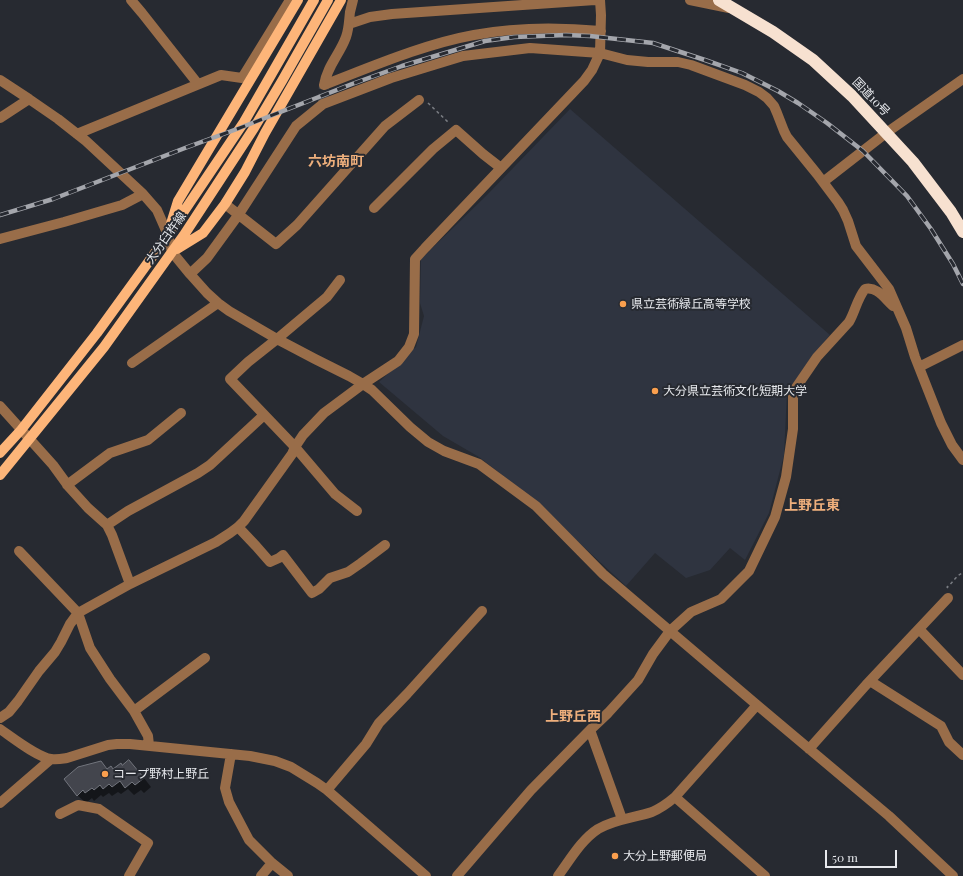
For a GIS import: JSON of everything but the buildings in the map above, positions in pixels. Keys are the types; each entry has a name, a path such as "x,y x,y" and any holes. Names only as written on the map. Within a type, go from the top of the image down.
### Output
{"highway":[{"name":"国道10号","path":"718,0 773,32 813,60 852,96 913,162 931,184 963,232"}],"main road":[{"path":"168,235 178,201 274,33 298,0"},
{"name":"大分臼杵線","path":"0,453 21,430 97,333 168,235 244,122 314,0"},
{"name":"大分臼杵線","path":"0,475 104,347 172,252 254,128 328,0"},
{"path":"172,252 203,233 225,204 245,172 265,133 341,0"}],"street":[{"path":"131,0 198,84"},
{"path":"77,134 221,75 242,78 274,33 290,0"},
{"path":"353,0 346,37 328,71 324,85 426,48 474,35 510,30 555,28 601,31"},
{"path":"349,24 370,17 392,14 594,0"},
{"path":"0,718 9,712 55,652 70,624 78,613 130,584 216,542 238,527 250,513 292,454 303,435 324,413 363,384 398,362 409,347 414,334 415,259 584,81 592,70 600,53 600,0"},
{"path":"690,0 733,8"},
{"path":"190,274 207,258 239,214 296,126 323,104 392,78 463,56 530,48 600,53 627,60 678,62 691,65 759,92 774,106 787,137 817,174 843,210 856,246 888,289 910,337 919,367 941,423 952,445 963,460"},
{"path":"823,182 886,133 963,79"},
{"path":"0,80 29,99 86,141 143,194 156,210 168,235 172,252 207,293 218,303 277,339 363,384 372,390 410,427 428,442 444,451 479,464 536,506 603,574 889,816 953,876"},
{"path":"0,118 29,99"},
{"path":"225,204 276,244 297,225 385,126 420,100"},
{"path":"374,208 433,149 456,130 501,168"},
{"path":"0,239 122,205 143,194"},
{"path":"340,280 327,297 248,362 230,379 295,447 335,494 357,512"},
{"path":"457,876 531,790 608,713 638,680 653,654 670,631 691,612 721,599 749,571 775,517 786,477 793,429 793,392 817,357 849,322 860,297 867,288 881,294 898,309"},
{"path":"132,363 218,303"},
{"path":"919,367 963,345"},
{"path":"0,406 53,465 67,485 107,526 112,535 130,584"},
{"path":"67,485 110,453 148,440 181,414"},
{"path":"107,526 128,511 210,465 264,416"},
{"path":"238,527 270,562 284,555 312,593 319,589 330,578 348,572 385,545"},
{"path":"19,551 78,613 90,648 134,711 148,736 149,745"},
{"path":"809,749 948,598"},
{"path":"327,790 366,744 379,723 482,611"},
{"path":"919,629 963,675"},
{"path":"134,711 205,658"},
{"path":"870,681 941,726 949,742 963,755"},
{"path":"558,876 585,840 599,829 606,825 652,812 661,808 675,797 757,705"},
{"path":"0,730 36,753 51,759 67,758 103,746 117,744 149,745 231,754 275,761 300,772 327,790 426,876"},
{"path":"590,730 622,820"},
{"path":"231,754 225,788 229,802 249,840 272,863 288,876"},
{"path":"0,803 51,759"},
{"path":"675,797 765,876"},
{"path":"60,814 78,805 99,809 148,843 129,876"},
{"path":"261,876 272,863"}],"path":[{"path":"420,100 426,101 456,130"},
{"path":"948,598 951,591 947,587 959,574 963,573"}],"shaded area":[{"path":"570,109 830,335 813,355 787,392 784,455 769,513 745,560 730,548 710,570 686,578 655,553 626,586 524,492 479,457 443,436 379,382 416,347 424,316 420,303 421,259 487,195"}],"tunnel":[{"path":"323,104 324,85"}],"railway":[{"path":"0,215 53,199 402,66 485,41 514,37 566,35 590,36 653,43 742,73 798,103 863,151 907,196 931,229 953,264 963,284"}],"place":[{"name":"県立芸術緑丘高等学校","path":"623,304"},
{"name":"大分県立芸術文化短期大学","path":"655,391"},
{"name":"コープ野村上野丘","path":"105,774"},
{"name":"大分上野郵便局","path":"615,856"}],"district":[{"name":"六坊南町","path":"336,162"},
{"name":"上野丘東","path":"812,506"},
{"name":"上野丘西","path":"573,717"}]}
